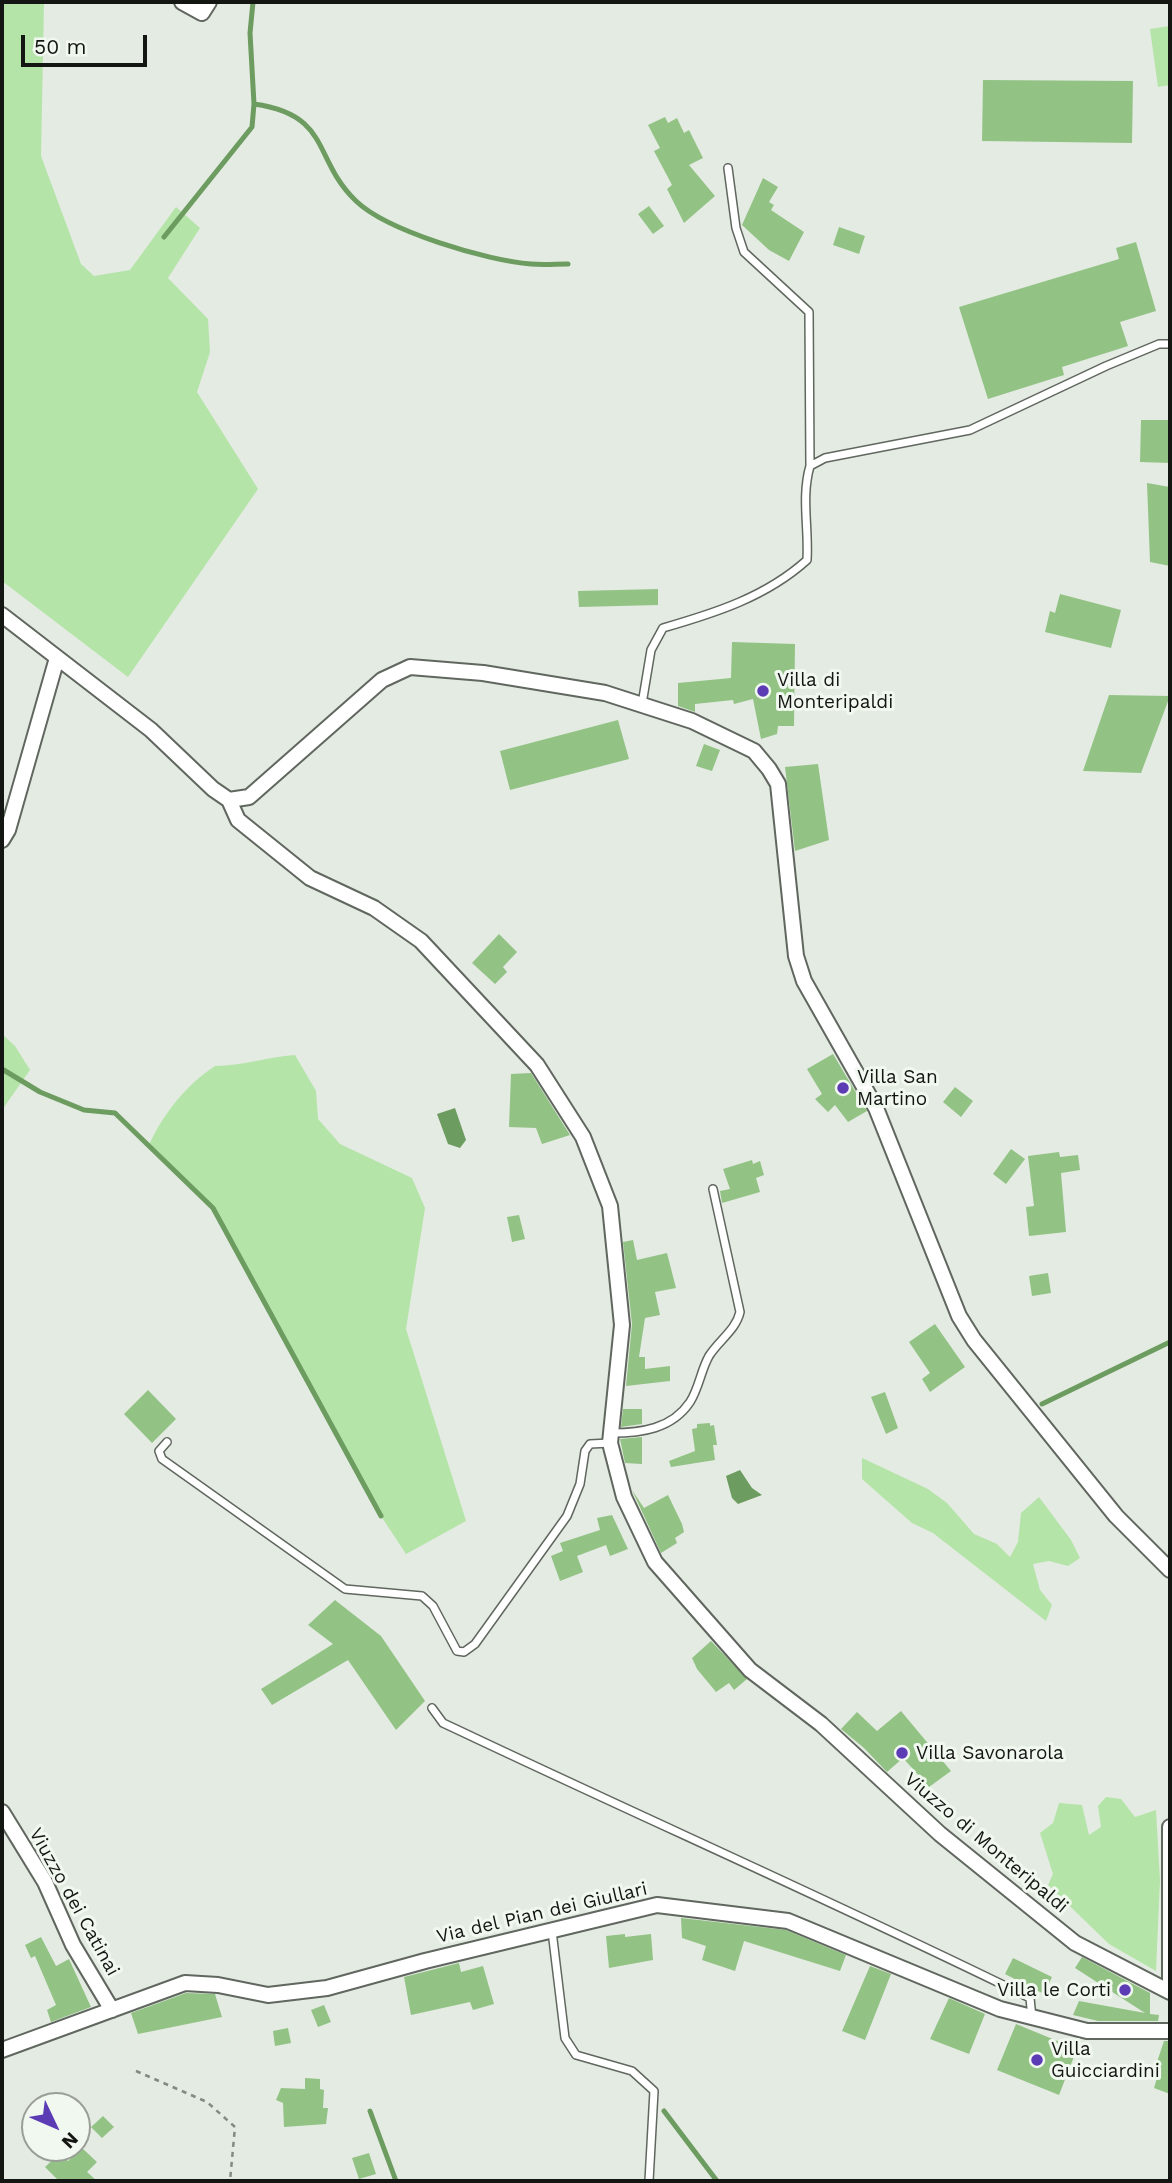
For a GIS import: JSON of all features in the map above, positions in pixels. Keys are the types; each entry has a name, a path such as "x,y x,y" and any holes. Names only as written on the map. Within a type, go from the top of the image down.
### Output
{"street":[{"path":"182,2 202,13 209,2"},
{"name":"Viuzzo di Monteripaldi","path":"2,615 151,730 213,789 229,800 238,820 310,878 374,908 421,941 537,1065 583,1137 610,1206 622,1325 611,1438 624,1497 655,1562 750,1670 821,1724 940,1834 1075,1942 1170,1990"},
{"path":"2,840 8,830 57,657"},
{"path":"229,800 249,797 382,680 410,667 483,673 605,693 691,721 754,751 778,784 796,956 804,981 876,1108 959,1316 974,1340 1116,1516 1170,1570"},
{"name":"Viuzzo dei Catinai","path":"2,1812 45,1882 73,1945 112,2010"},
{"path":"1170,1827 1170,1990"},
{"name":"Via del Pian dei Giullari","path":"2,2050 185,1983 218,1985 268,1995 327,1988 657,1905 788,1921 1000,2009 1032,2019 1087,2031 1170,2031"}],"lane":[{"path":"642,705 651,650 663,628 763,593 807,560 809,531 804,488 810,466 809,312 744,252 736,228 728,168"},
{"path":"810,466 825,458 970,430 1106,366 1159,344 1170,344"},
{"path":"167,1442 159,1451 162,1459 337,1585 345,1589 422,1596 433,1606 457,1651 464,1652 475,1644 567,1516 580,1484 585,1451 590,1444 645,1433 664,1424 689,1403 708,1357 738,1322 740,1311 713,1189"},
{"path":"432,1708 443,1723 709,1849 853,1911 1030,1998 1032,2019"},
{"path":"552,1930 565,2038 571,2049 576,2055 632,2071 654,2091 649,2181"}],"path":[{"path":"136,2071 208,2102 235,2127 230,2181"}],"shaded area":[{"path":"2,2 44,2 41,156 81,264 94,276 130,270 176,207 200,228 168,278 208,319 210,352 197,392 258,489 128,677 2,581"},
{"path":"1170,26 1170,85 1158,87 1150,29"},
{"path":"2,1034 15,1046 30,1070 2,1110"},
{"path":"295,1055 316,1091 318,1119 340,1144 412,1178 425,1208 406,1329 466,1521 406,1554 381,1516 213,1208 149,1145 176,1101 194,1082 215,1066"},
{"path":"455,1108 466,1140 460,1148 448,1144 437,1114"},
{"path":"862,1458 928,1489 947,1503 974,1534 997,1544 1010,1557 1018,1542 1021,1513 1039,1497 1071,1540 1080,1558 1068,1566 1049,1561 1033,1564 1040,1590 1052,1605 1046,1621 933,1533 912,1523 862,1479"},
{"path":"740,1470 752,1488 762,1495 738,1504 732,1498 726,1476"},
{"path":"1106,1797 1121,1799 1135,1817 1156,1810 1160,1880 1156,1971 1109,1944 1048,1885 1053,1874 1040,1833 1053,1823 1059,1803 1082,1805 1089,1835 1101,1827 1098,1806"}],"building":[{"path":"983,80 1133,81 1132,143 982,141"},
{"path":"665,117 668,123 677,118 684,133 689,130 703,158 689,165 715,196 684,223 667,189 672,185 654,151 660,148 648,125"},
{"path":"763,178 778,187 769,202 774,205 771,210 804,232 789,261 769,250 742,225"},
{"path":"649,206 664,226 653,234 638,214"},
{"path":"839,227 865,236 859,254 833,245"},
{"path":"1136,242 1156,311 1120,322 1128,346 1062,367 1064,375 988,399 959,307 1119,259 1116,248"},
{"path":"1141,420 1170,420 1170,463 1140,462"},
{"path":"1147,483 1170,487 1170,566 1150,562"},
{"path":"658,589 658,605 579,607 578,591"},
{"path":"1060,594 1121,610 1111,648 1045,632 1050,611 1055,613"},
{"name":"Villa di Monteripaldi","path":"732,642 795,644 794,726 778,726 777,734 761,739 753,699 734,704 733,700 695,704 695,712 678,706 678,683 731,678"},
{"path":"1109,695 1170,696 1141,773 1083,771"},
{"path":"618,720 629,759 510,790 500,751"},
{"path":"704,744 720,750 712,771 696,766"},
{"path":"818,764 829,840 795,851 785,767"},
{"path":"499,934 517,952 503,967 507,972 495,984 472,963"},
{"name":"Villa San Martino","path":"833,1054 867,1111 848,1122 835,1105 828,1112 815,1099 822,1094 807,1069"},
{"path":"531,1073 570,1135 542,1144 536,1128 509,1127 511,1074"},
{"path":"955,1087 973,1101 961,1117 943,1102"},
{"path":"1011,1149 1025,1159 1006,1184 993,1174"},
{"path":"1059,1152 1060,1157 1078,1155 1080,1170 1061,1173 1066,1232 1029,1236 1026,1207 1034,1206 1028,1156"},
{"path":"752,1160 753,1164 760,1161 764,1175 756,1178 760,1192 722,1203 720,1191 730,1189 723,1169"},
{"path":"519,1215 525,1239 512,1242 507,1217"},
{"path":"633,1240 637,1260 667,1253 676,1288 655,1292 660,1315 645,1318 639,1357 645,1357 645,1369 670,1366 670,1381 626,1386 632,1324 623,1242"},
{"path":"1048,1273 1051,1293 1032,1296 1029,1276"},
{"path":"935,1324 965,1367 930,1392 922,1379 930,1373 909,1342"},
{"path":"148,1390 176,1419 152,1443 124,1414"},
{"path":"885,1392 898,1428 886,1434 871,1397"},
{"path":"623,1409 642,1409 642,1424 621,1427"},
{"path":"710,1423 710,1426 714,1425 717,1445 713,1445 715,1460 671,1467 669,1461 695,1451 692,1429 697,1428 697,1424"},
{"path":"642,1437 642,1464 625,1463 620,1439"},
{"path":"632,1490 644,1508 668,1495 684,1532 675,1538 677,1543 661,1553"},
{"path":"612,1515 628,1549 610,1556 606,1545 577,1556 583,1572 560,1581 551,1556 563,1551 560,1543 600,1530 597,1518"},
{"path":"335,1600 381,1636 425,1701 396,1730 348,1660 272,1705 261,1689 333,1644 308,1625"},
{"path":"711,1641 747,1679 734,1690 729,1683 716,1692 697,1669 692,1658"},
{"name":"Villa Savonarola","path":"901,1711 951,1771 929,1787 903,1758 887,1772 841,1729 857,1712 877,1731"},
{"path":"681,1918 786,1930 846,1955 840,1971 744,1941 735,1971 702,1960 706,1946 682,1938"},
{"path":"625,1934 625,1937 651,1934 653,1960 609,1968 606,1936"},
{"path":"41,1937 56,1966 69,1959 91,2007 51,2022 47,2010 56,2005 35,1956 31,1958 25,1945"},
{"name":"Villa le Corti","path":"1082,1957 1150,1993 1150,2014 1159,2015 1158,2021 1098,2021 1073,2015 1079,2001 1145,2013 1075,1968"},
{"path":"1013,1958 1052,1977 1044,1994 1005,1974"},
{"path":"459,1963 461,1972 483,1966 494,2004 473,2010 470,2002 411,2015 404,1977"},
{"path":"870,1966 891,1974 865,2040 842,2031"},
{"path":"186,1993 215,1994 222,2017 138,2034 131,2013"},
{"path":"949,1998 985,2014 969,2054 930,2039"},
{"path":"324,2005 331,2022 318,2027 311,2010"},
{"name":"Villa Guicciardini","path":"1016,2024 1077,2049 1059,2095 997,2070"},
{"path":"288,2028 291,2043 275,2046 273,2031"},
{"path":"1164,2041 1170,2041 1170,2094 1154,2088 1157,2078 1152,2077"},
{"path":"305,2078 320,2079 320,2089 324,2090 323,2108 328,2108 326,2124 284,2127 283,2103 276,2100 281,2088 305,2089"},
{"path":"103,2116 114,2127 102,2138 91,2127"},
{"path":"369,2153 376,2174 359,2179 352,2158"},
{"path":"91,2156 97,2162 87,2172 97,2181 59,2181 45,2167 50,2162 91,2162"}],"waterway":[{"path":"164,237 252,127 254,104 250,33 253,2"},
{"path":"254,104 279,110 297,118 309,128 342,185 356,201 390,223 439,243 490,257 531,264 568,264"},
{"path":"2,1069 40,1092 84,1110 115,1113 213,1208 381,1516"},
{"path":"1042,1404 1170,1342"},
{"path":"370,2111 396,2181"},
{"path":"664,2111 717,2181"}],"place":[{"name":"Villa di Monteripaldi","path":"763,691"},
{"name":"Villa San Martino","path":"843,1088"},
{"name":"Villa Savonarola","path":"902,1753"},
{"name":"Villa le Corti","path":"1125,1990"},
{"name":"Villa Guicciardini","path":"1037,2060"}]}
